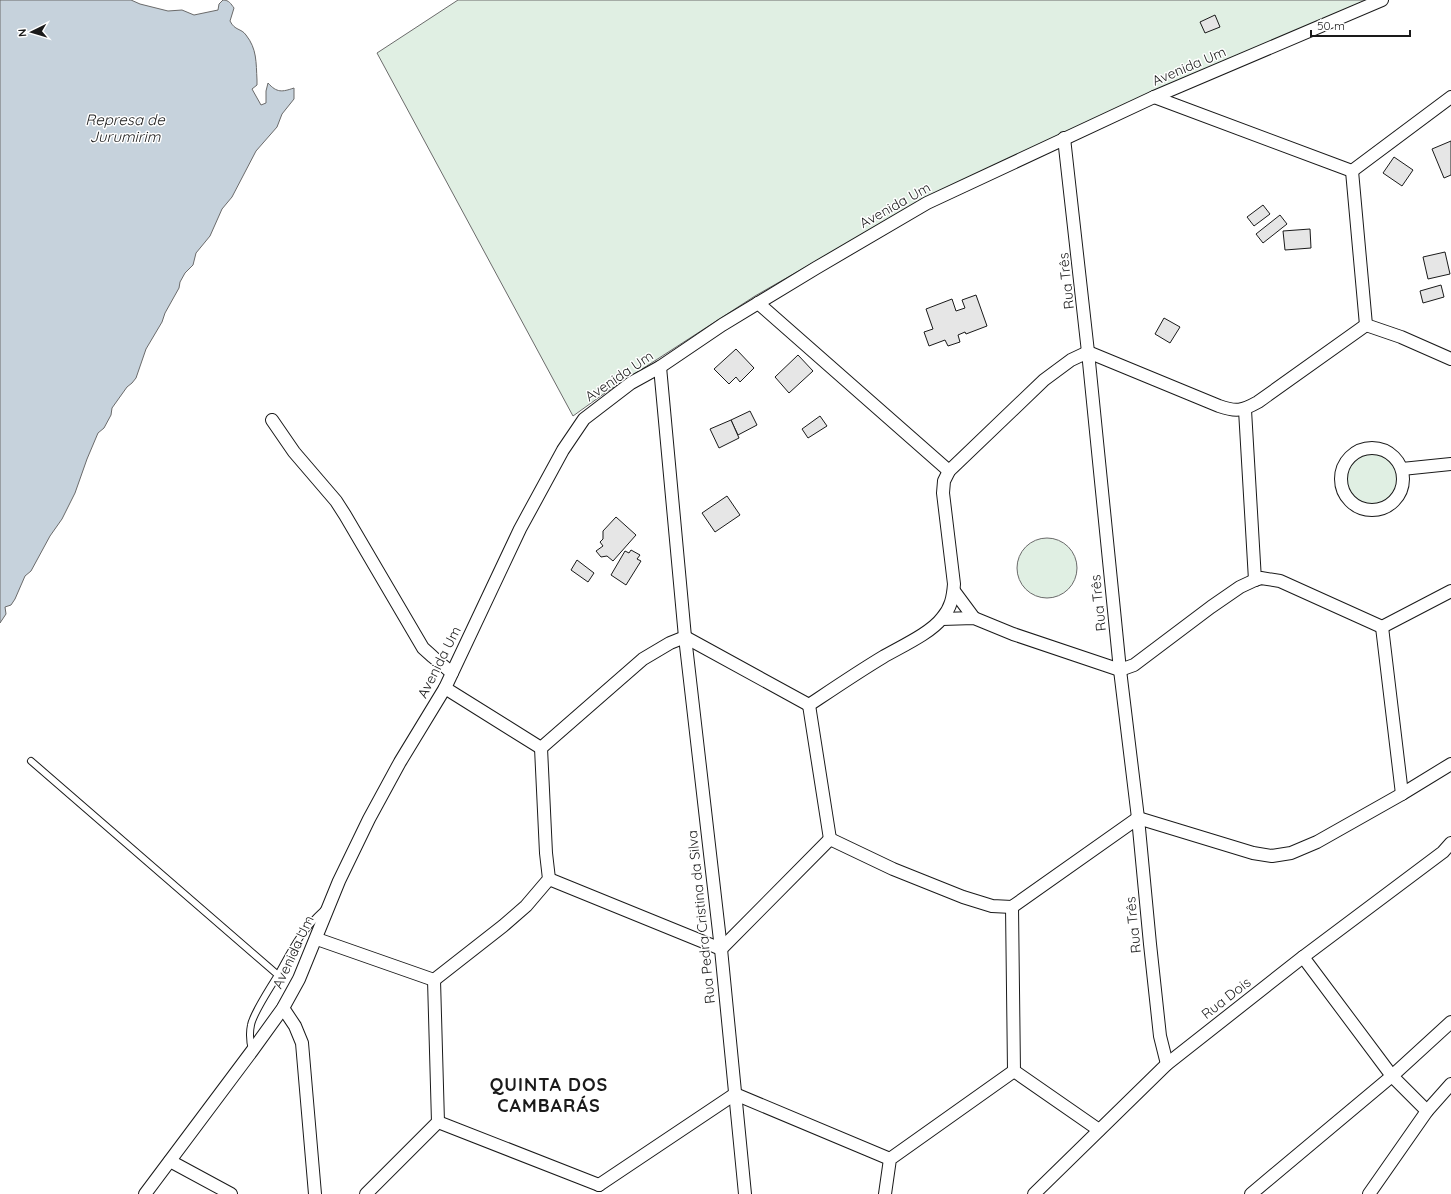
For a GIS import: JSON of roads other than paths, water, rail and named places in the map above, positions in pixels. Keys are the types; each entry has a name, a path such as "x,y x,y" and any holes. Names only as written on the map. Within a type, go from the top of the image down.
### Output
{"street":[{"name":"Avenida Um","path":"145,1194 283,1008 299,979 339,881 369,820 400,762 445,688 520,529 563,450 584,419 631,383 660,367 722,325 927,203 1154,97 1382,0"},
{"path":"1154,97 1352,171"},
{"path":"1352,171 1451,97"},
{"name":"Rua Três","path":"1064,138 1088,352 1120,670 1138,818 1160,1036 1167,1064"},
{"path":"1352,171 1366,325"},
{"path":"758,303 949,471"},
{"path":"1366,325 1402,337 1451,359"},
{"path":"809,705 942,620 949,610 954,591 952,560 943,493 944,481 949,471 1044,380 1071,360 1088,352 1218,406 1234,411 1245,410 1366,325"},
{"name":"Rua Pedra Cristina da Silva","path":"660,367 684,637 721,948 745,1194"},
{"path":"1245,410 1255,580"},
{"path":"272,420 294,452 336,501 424,648 433,658 452,672"},
{"path":"1376,448 1386,451 1395,458 1402,469 1404,480 1400,493 1394,502 1385,508 1373,510 1362,508 1353,503 1343,489 1341,478 1348,460 1356,453 1365,449 1376,448"},
{"path":"1402,469 1451,464"},
{"path":"942,620 974,618 1014,634 1120,670 1134,665 1211,606 1240,587 1261,578 1280,581 1382,627"},
{"path":"954,591 974,618"},
{"path":"1382,627 1451,591"},
{"path":"1382,627 1402,794"},
{"path":"541,748 644,659 670,643 684,637 809,705"},
{"path":"445,688 541,748"},
{"path":"809,705 830,839"},
{"path":"434,980 526,906 549,879 546,853 541,748"},
{"path":"830,839 893,869 963,897 992,906 1012,907 1138,818 1253,853 1272,856 1291,854 1317,842 1402,794 1451,764"},
{"path":"549,879 721,948 830,839"},
{"name":"Rua Dois","path":"1034,1194 1167,1064 1303,957 1443,852 1451,843"},
{"path":"1012,907 1014,1071"},
{"path":"316,939 434,980"},
{"path":"1303,957 1392,1076 1427,1111"},
{"path":"366,1194 438,1122 434,980"},
{"path":"283,1008 296,1026 302,1043 314,1194"},
{"path":"1251,1194 1392,1076 1451,1022"},
{"path":"1014,1071 1099,1130"},
{"path":"885,1194 890,1159 1014,1071"},
{"path":"1369,1194 1427,1111 1451,1084"},
{"path":"438,1122 599,1189 735,1094 890,1159"},
{"path":"170,1161 231,1194"}],"lane":[{"path":"31,761 278,975"},
{"path":"252,1051 250,1039 251,1023 267,992 302,933 309,924 330,904"}],"water":[{"name":"Represa de Jurumirim","path":"0,0 131,0 140,4 168,11 182,10 194,15 218,10 219,4 223,0 230,2 234,8 230,21 250,40 254,51 257,85 252,89 261,105 266,103 268,83 274,89 280,91 294,88 294,99 282,114 277,127 256,151 232,197 222,209 210,236 196,253 193,265 185,273 162,322 146,349 136,378 127,387 112,408 111,415 104,428 98,433 75,493 62,519 50,536 31,571 25,576 15,599 11,605 5,607 6,614 0,623"}],"district":[{"name":"QUINTA DOS CAMBARÁS","path":"549,1095"}]}
